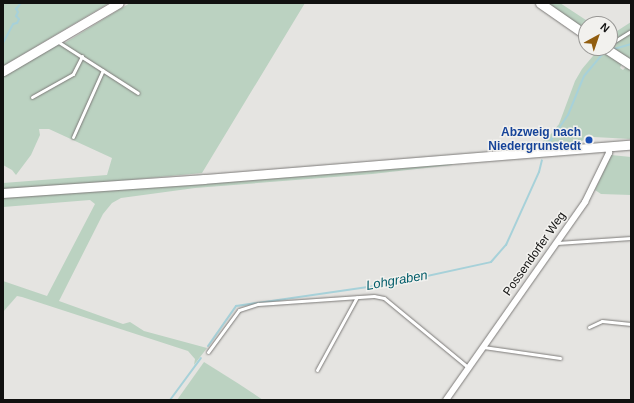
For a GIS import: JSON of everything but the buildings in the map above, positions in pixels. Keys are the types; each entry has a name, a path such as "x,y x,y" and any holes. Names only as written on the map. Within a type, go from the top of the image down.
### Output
{"main road":[{"path":"3,71 119,3"},
{"path":"540,3 578,29"},
{"path":"617,56 631,65"},
{"path":"3,193 631,145"}],"street":[{"name":"Possendorfer Weg","path":"446,400 585,202 609,153 608,147"}],"lane":[{"path":"618,39 631,32"},
{"path":"56,40 138,93"},
{"path":"32,97 73,74 82,56"},
{"path":"73,137 103,70"},
{"path":"556,243 631,238"},
{"path":"208,352 239,310 258,304 357,297 384,298 469,368"},
{"path":"317,370 357,297"},
{"path":"588,328 602,321 631,324"},
{"path":"483,347 560,358"}],"green space":[{"path":"3,3 109,3 3,66"},
{"path":"130,3 305,3 202,173 107,182 3,189 3,183 107,175 112,158 49,129 39,129 40,135 31,155 16,175 12,170 3,165 3,74 57,42 63,44"},
{"path":"546,3 560,3 580,16 578,16 578,25"},
{"path":"631,22 631,61 618,52 618,30"},
{"path":"593,56 609,56 622,63 620,68 623,70 626,67 631,70 631,139 594,137 578,142 541,143 559,124 575,81 582,69"},
{"path":"611,155 631,157 631,195 601,194 595,190"},
{"path":"451,163 452,165 372,174 195,188 121,198 112,203 103,214 59,301 123,324 130,322 144,331 207,348 194,365 195,359 188,351 22,297 17,296 3,312 3,281 47,296 95,204 90,200 3,207 3,197"},
{"path":"204,362 239,384 263,400 177,400"}],"waterway":[{"path":"3,43 13,24 17,23 19,19 16,16 18,12 16,9 21,3"},
{"name":"Lohgraben","path":"618,48 631,44"},
{"name":"Lohgraben","path":"549,143 568,115 584,76 601,56"},
{"name":"Lohgraben","path":"208,346 236,306 395,283 491,262 506,245 539,172 542,160"},
{"name":"Lohgraben","path":"170,400 201,358"}],"place":[{"name":"Abzweig nach Niedergrunstedt","path":"589,140"}]}
